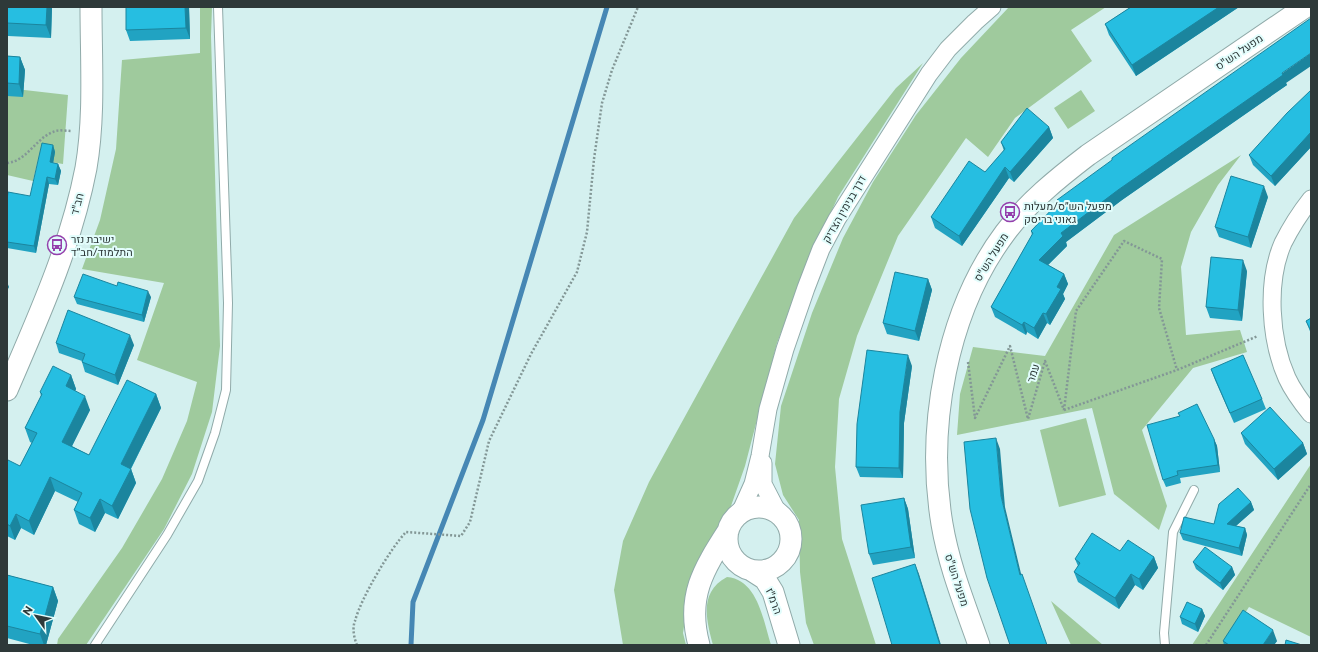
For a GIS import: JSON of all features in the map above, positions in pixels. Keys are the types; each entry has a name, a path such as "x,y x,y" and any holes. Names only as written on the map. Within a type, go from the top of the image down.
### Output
{"street":[{"name":"חב\"ד","path":"7,390 55,276 75,211 86,167 90,131 91,7"},
{"name":"דרך בנימין הצדיק","path":"762,445 768,409 788,342 818,256 837,219 929,74 948,49 974,22 992,7"},
{"name":"מפעל הש\"ס","path":"980,645 950,562 942,524 937,487 941,396 946,364 969,294 986,261 1005,233 1027,207 1050,186 1088,155 1306,7"},
{"path":"1311,199 1299,215 1283,244 1274,273 1272,307 1274,330 1279,354 1288,378 1311,414"},
{"path":"740,513 753,484 762,445"},
{"path":"762,445 764,484 778,513"},
{"path":"699,583 717,564 727,562 760,571 769,569 783,559 789,550 791,540 790,530 785,520 778,513 769,508 759,506 749,508 740,513 732,521 728,531 712,555 699,583 695,595 694,617 699,645"},
{"path":"728,531 727,540 729,550 734,559 746,567"},
{"name":"הרמ\"ז","path":"783,559 781,583 788,643"},
{"name":"הרמ\"ז","path":"746,567 764,579 773,592 788,643"}],"lane":[{"path":"95,645 167,535 198,481 215,433 226,390 228,303 218,7"},
{"path":"1165,645 1164,633 1173,532 1194,490"}],"path":[{"path":"357,645 354,638 354,622 364,599 396,543 406,532 461,536 470,522 489,441 531,354 577,272 588,232 594,159 602,103 612,70 638,7"},
{"path":"7,163 16,162 53,131 90,131"},
{"path":"1178,370 1159,308 1162,259 1124,241 1076,311 1064,410 1178,370 1274,330"},
{"name":"עמר","path":"955,336 967,347 975,418 1010,346 1028,419 1044,361 1064,410"},
{"path":"1206,645 1311,484"}],"green space":[{"path":"200,7 212,7 211,36 220,346 212,412 192,474 164,529 86,645 57,645 58,639 122,548 162,479 187,421 197,382 137,360 164,283 82,269 100,220 116,149 122,60 200,53"},
{"path":"1009,7 1106,7 1071,30 1092,61 1015,118 988,157 966,138 898,236 857,336 839,399 835,467 842,539 876,645 814,645 806,623 800,572 799,520 783,495 775,464 781,406 812,313 843,238 873,182 916,115 961,58"},
{"path":"923,63 838,197 809,260 777,343 745,466 731,506 706,549 690,588 683,633 686,645 623,645 614,590 623,541 649,482 794,218 896,88"},
{"path":"7,88 68,95 63,164 38,160 33,181 7,175"},
{"path":"1081,90 1095,111 1068,129 1054,108"},
{"path":"1241,155 1218,185 1191,232 1181,267 1186,335 1240,330 1247,352 1193,368 1142,430 1167,506 1159,530 1114,494 1092,408 957,435 960,394 973,347 1045,356 1114,235"},
{"path":"1086,418 1106,495 1059,507 1040,430"},
{"path":"1311,464 1311,637 1249,607 1224,645 1192,645"},
{"path":"727,577 746,585 752,593 762,613 771,645 713,645 708,626 708,598 718,583"},
{"path":"1051,601 1103,645 1071,645"}],"building":[{"path":"7,7 47,7 46,25 7,23"},
{"path":"126,7 185,7 186,28 126,30"},
{"path":"1131,7 1219,7 1132,65 1105,24"},
{"path":"1311,18 1311,53 1282,73 1283,75 1118,190 1061,233 1063,236 1039,260 1064,274 1057,287 1061,289 1046,314 1043,313 1034,328 1024,322 1022,325 991,307 1033,233 1031,231 1059,202 1057,200 1112,160 1112,158"},
{"path":"7,56 20,57 19,84 7,83"},
{"path":"1311,90 1311,132 1271,176 1249,155 1287,113"},
{"path":"1027,108 1049,127 1010,172 1005,167 959,236 931,217 969,161 985,172 1005,149 1001,142"},
{"path":"42,143 53,145 50,162 58,164 55,179 47,177 34,246 7,242 8,192 30,196"},
{"path":"1231,176 1264,186 1248,237 1215,227"},
{"path":"1211,257 1243,260 1238,310 1206,307"},
{"path":"895,272 928,279 915,331 883,323"},
{"path":"83,274 117,286 118,282 148,291 142,315 74,297"},
{"path":"68,310 130,335 115,375 82,362 85,354 56,343"},
{"path":"1311,318 1311,331 1306,321"},
{"path":"867,350 908,355 900,412 899,468 856,467 857,424"},
{"path":"1243,355 1262,399 1230,413 1211,369"},
{"path":"53,366 71,375 66,386 85,396 62,442 89,455 127,380 156,394 121,464 131,469 112,506 100,499 90,518 74,510 82,493 50,477 29,521 16,514 10,526 7,524 7,462 8,460 20,466 37,433 25,428 42,394 40,392"},
{"path":"1197,404 1214,439 1218,465 1177,471 1178,475 1163,480 1147,425 1180,416 1178,413"},
{"path":"1270,407 1303,443 1274,469 1241,433"},
{"path":"996,438 1001,496 1020,575 1022,574 1047,645 1010,645 987,578 970,509 964,442"},
{"path":"1238,488 1251,502 1227,524 1245,528 1239,548 1180,533 1184,517 1214,524 1219,504"},
{"path":"904,498 911,547 869,554 861,505"},
{"path":"1092,533 1120,551 1128,540 1154,557 1139,579 1131,574 1115,598 1074,572 1080,563 1075,559"},
{"path":"1205,547 1232,567 1220,583 1193,562"},
{"path":"915,564 940,645 892,645 872,578"},
{"path":"7,575 53,587 40,634 7,626"},
{"path":"1187,602 1202,609 1195,624 1180,617"},
{"path":"1243,610 1273,630 1263,645 1229,645 1223,641"},
{"path":"1286,640 1302,645 1285,645"}],"waterway":[{"path":"411,645 413,602 483,420 607,7"}],"place":[{"name":"מפעל הש״ס/מעלות גאוני בריסק","path":"1010,212"},
{"name":"ישיבת נזר התלמוד/חב״ד","path":"57,245"}]}
